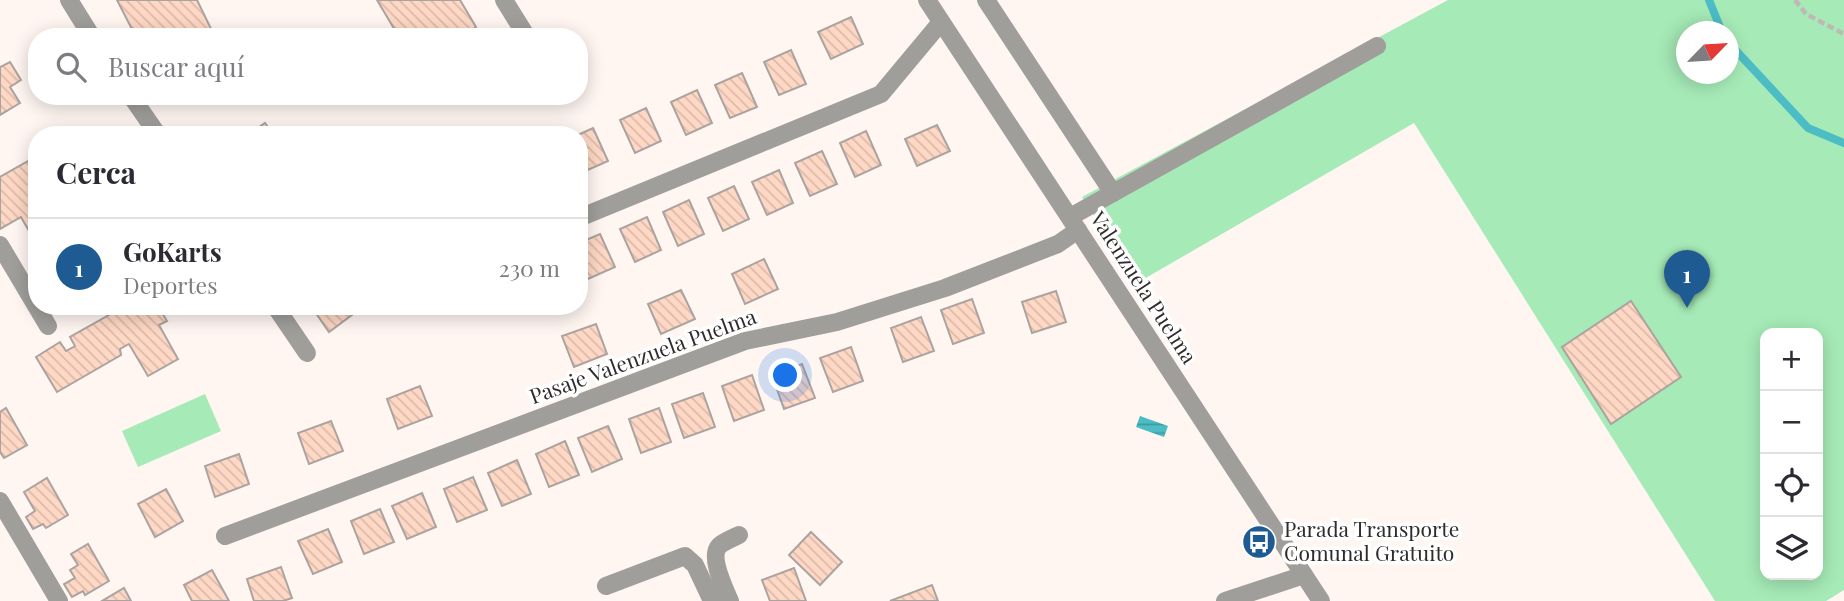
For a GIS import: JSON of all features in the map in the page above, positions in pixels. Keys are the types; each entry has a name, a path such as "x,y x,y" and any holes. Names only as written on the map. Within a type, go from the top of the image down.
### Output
{"street":[{"path":"69,0 86,28"},
{"path":"504,0 521,28"},
{"name":"Valenzuela Puelma","path":"927,0 1321,601"},
{"path":"986,0 1113,193"},
{"path":"588,214 881,94 941,22"},
{"name":"Pasaje Valenzuela Puelma","path":"225,536 745,341 837,322 945,288 1058,244 1074,224 1113,193 1377,46"},
{"path":"137,105 152,126"},
{"path":"0,244 28,292"},
{"path":"42,315 48,326"},
{"path":"281,315 307,353"},
{"path":"0,501 59,601"},
{"path":"730,601 715,559 719,546 739,536"},
{"path":"606,586 685,556 695,565 712,601"},
{"path":"1225,601 1304,575"}],"path":[{"path":"1795,0 1806,14 1844,34"}],"green space":[{"path":"1448,0 1844,0 1844,590 1826,601 1715,601 1414,123 1137,283 1082,197"},
{"path":"205,394 221,431 138,467 122,431"}],"water":[{"path":"1140,416 1168,426 1164,437 1136,427"}],"building":[{"path":"117,0 197,0 211,28 131,28"},
{"path":"377,0 460,0 476,27 474,28 394,28"},
{"path":"851,17 863,44 831,59 818,32"},
{"path":"791,50 806,84 779,95 764,62"},
{"path":"10,62 21,80 10,87 20,103 0,115 0,67"},
{"path":"742,73 757,107 730,118 715,85"},
{"path":"697,90 712,123 686,135 671,102"},
{"path":"646,108 661,141 635,153 620,120"},
{"path":"937,125 950,151 917,166 905,139"},
{"path":"593,128 608,161 588,170 588,130"},
{"path":"866,131 881,165 855,177 840,143"},
{"path":"822,151 837,184 810,196 795,163"},
{"path":"28,161 28,229 21,217 0,229 0,177"},
{"path":"779,170 793,203 767,215 752,182"},
{"path":"734,186 749,219 723,231 708,198"},
{"path":"689,200 704,234 678,246 663,212"},
{"path":"647,217 661,250 635,262 620,229"},
{"path":"600,234 615,267 588,279 588,239"},
{"path":"764,259 778,289 745,304 732,274"},
{"path":"681,290 695,319 661,334 648,304"},
{"path":"1056,291 1066,322 1032,333 1022,302"},
{"path":"972,299 984,333 953,344 941,310"},
{"path":"1631,301 1681,377 1611,424 1562,347"},
{"path":"109,315 163,315 167,321 159,325 178,359 148,376 129,344 120,349 121,355 57,392 36,357 60,342 66,351 75,346 70,337"},
{"path":"317,315 352,315 329,332"},
{"path":"921,317 934,351 903,362 891,328"},
{"path":"596,324 607,354 574,367 562,336"},
{"path":"851,347 863,381 833,392 820,358"},
{"path":"802,364 815,398 784,409 772,375"},
{"path":"752,375 764,410 734,421 722,386"},
{"path":"420,386 432,416 398,429 387,399"},
{"path":"703,393 715,427 684,438 672,404"},
{"path":"6,408 27,445 4,458 0,452 0,412"},
{"path":"659,408 671,442 641,453 629,419"},
{"path":"331,421 343,451 309,464 298,433"},
{"path":"608,426 622,459 592,472 578,438"},
{"path":"565,441 579,475 549,487 536,454"},
{"path":"239,454 249,484 215,497 205,466"},
{"path":"517,460 531,494 502,506 488,473"},
{"path":"473,477 487,510 457,522 444,489"},
{"path":"47,478 68,515 46,528 43,524 33,529 26,517 35,511 24,492"},
{"path":"166,489 183,521 155,537 138,504"},
{"path":"422,493 436,527 407,539 392,506"},
{"path":"380,509 394,542 364,554 351,521"},
{"path":"328,529 342,562 313,574 298,541"},
{"path":"811,532 842,562 820,585 789,555"},
{"path":"88,544 109,581 85,595 83,591 72,597 64,584 75,578 70,570 78,565 71,554"},
{"path":"281,567 292,598 283,601 254,601 247,579"},
{"path":"794,568 806,601 770,601 762,580"},
{"path":"212,570 229,601 192,601 184,585"},
{"path":"932,585 938,601 890,601"},
{"path":"124,588 131,601 102,601"}],"waterway":[{"path":"1709,0 1718,21"},
{"path":"1739,54 1808,128 1844,143"}],"place":[{"name":"GoKarts","path":"1687,308"},
{"name":"Parada Transporte Comunal Gratuito","path":"1259,542"}]}
